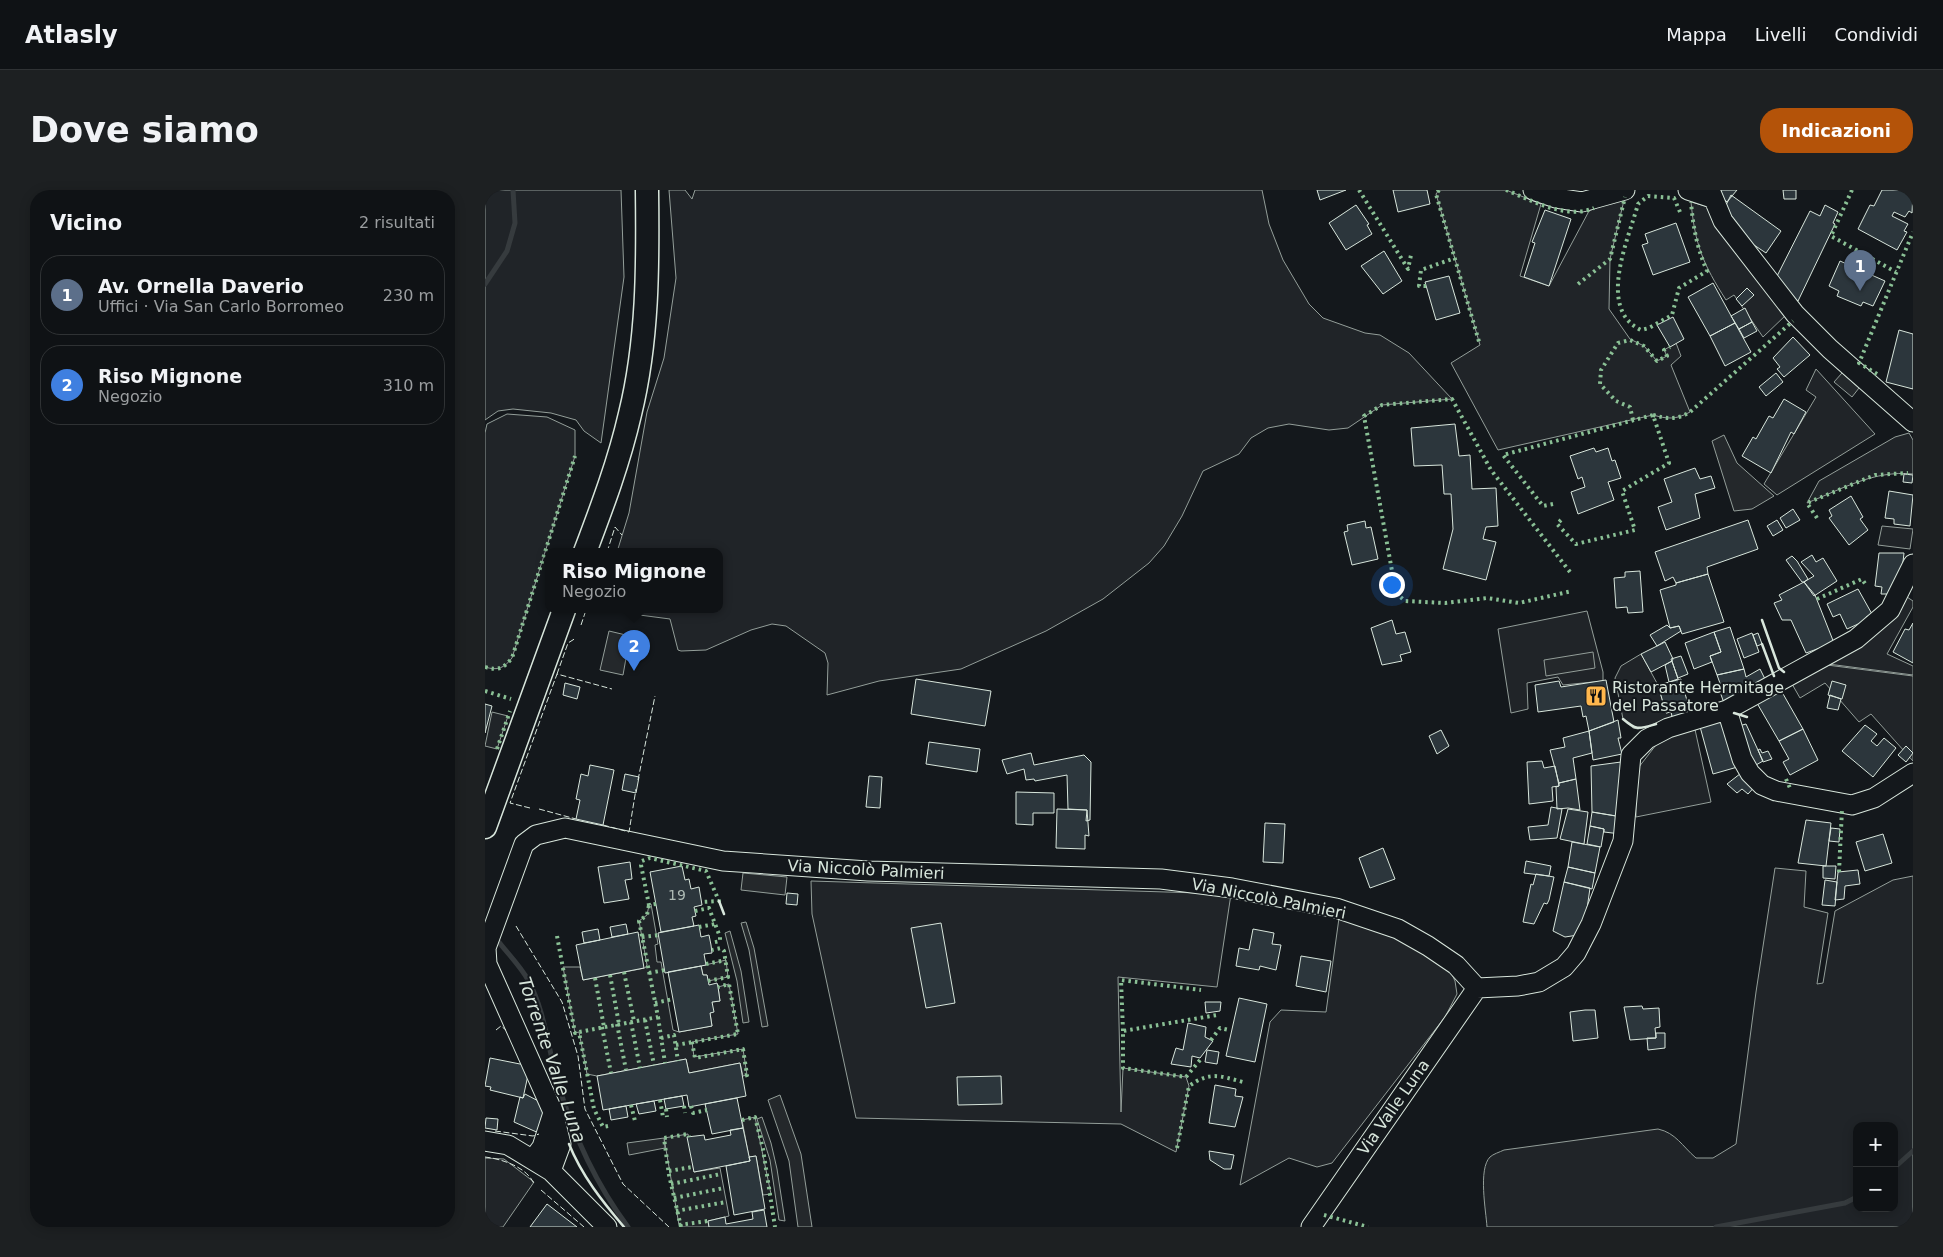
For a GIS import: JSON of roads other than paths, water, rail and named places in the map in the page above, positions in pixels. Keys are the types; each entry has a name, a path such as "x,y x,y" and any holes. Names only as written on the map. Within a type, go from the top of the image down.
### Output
{"main road":[{"path":"586,548 615,470 631,413 641,347 649,273 647,190"},
{"path":"485,827 563,613"}],"street":[{"path":"1533,190 1556,198 1582,202 1625,190"},
{"path":"1688,190 1711,194 1723,221 1795,314 1913,422"},
{"path":"1477,988 1518,986 1539,982 1564,967 1577,953 1591,924 1623,841 1628,808 1631,755 1647,739 1668,728 1727,710 1856,639 1890,610 1913,564"},
{"path":"1727,710 1742,759 1750,774 1762,785 1776,791 1852,806 1874,798 1913,773"},
{"name":"Via Niccolò Palmieri","path":"551,1172 561,1144 553,1112 487,964 486,948 524,844 536,835 565,828 723,861 868,871 1161,879 1232,888 1336,908 1398,929 1456,965 1477,988"},
{"name":"Via Valle Luna","path":"1311,1227 1477,988"},
{"path":"533,1159 542,1147 553,1112"},
{"path":"485,1141 508,1145 533,1159 551,1172 607,1227"}],"waterway":[{"name":"Torrente Valle Luna","path":"485,284 507,251 515,223 513,190"},
{"name":"Torrente Valle Luna","path":"495,937 521,969 534,992 558,1083 578,1140 606,1194 628,1227"},
{"path":"1895,1167 1913,1151"},
{"path":"1716,1227 1845,1203 1853,1199"}],"place":[{"name":"Av. Ornella Daverio","path":"1860,291"},
{"name":"Riso Mignone","path":"634,671"},
{"name":"Ristorante Hermitage del Passatore","path":"1596,696"}]}
